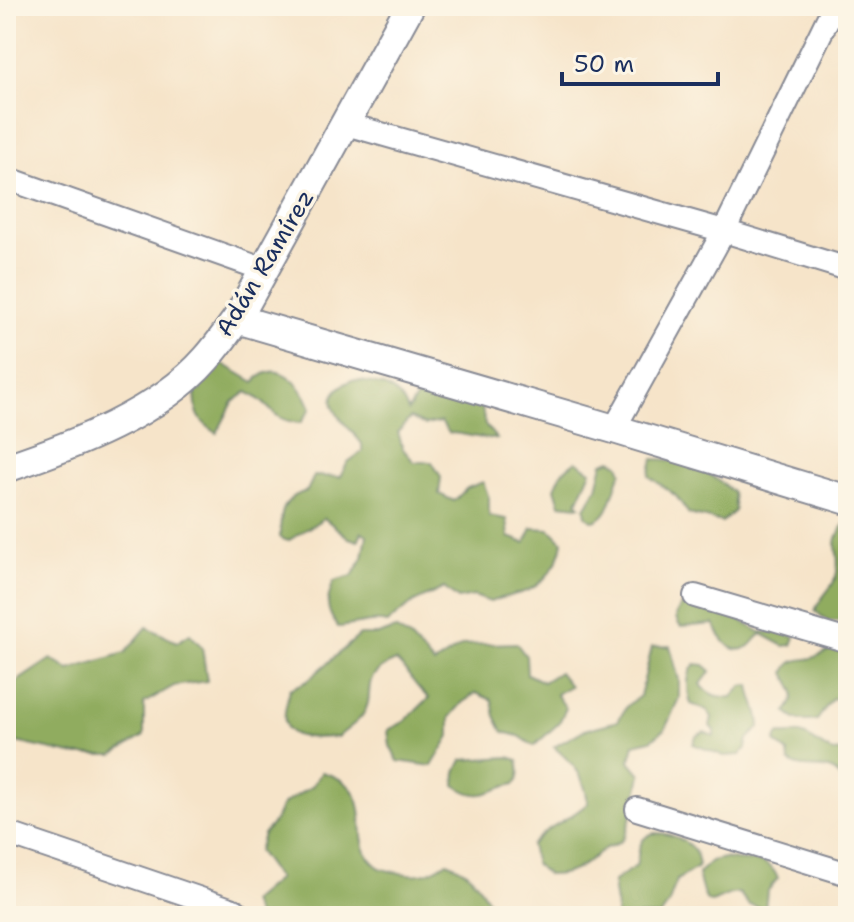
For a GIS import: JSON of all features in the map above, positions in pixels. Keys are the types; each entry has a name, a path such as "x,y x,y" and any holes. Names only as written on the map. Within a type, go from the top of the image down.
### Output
{"street":[{"name":"Adán Ramírez","path":"6,468 74,445 165,396 205,361 237,319 410,6"},
{"path":"614,429 724,231 834,6"},
{"path":"346,124 848,269"},
{"path":"6,178 265,270"},
{"path":"237,319 848,500"},
{"path":"695,596 848,641"},
{"path":"637,809 848,874"},
{"path":"6,833 236,911 235,916"}],"green space":[{"path":"207,364 223,364 254,382 263,375 280,373 295,383 311,408 301,423 282,419 247,392 233,402 217,433 202,421 196,408 193,376"},
{"path":"352,380 385,387 399,396 408,411 416,398 431,391 482,408 485,425 497,439 449,433 441,422 425,425 410,418 398,432 403,449 414,462 432,462 441,477 439,494 454,501 467,488 483,482 489,498 489,516 507,519 509,537 525,543 532,528 550,529 563,542 554,566 543,580 529,590 490,602 474,596 458,599 444,588 414,602 387,623 368,622 338,627 329,610 329,594 334,581 352,576 363,558 367,535 362,532 358,541 349,538 324,518 288,541 280,538 280,529 287,503 307,491 314,476 340,477 348,462 362,452 362,444 332,403 340,388"},
{"path":"653,459 686,464 716,479 733,493 735,511 722,522 689,514 676,496 649,476"},
{"path":"611,460 619,464 622,472 605,514 593,521 586,516 585,508 597,488 603,463"},
{"path":"576,461 591,471 577,502 580,506 560,504 555,488 562,472"},
{"path":"845,523 848,524 848,618 846,621 828,621 815,611 836,577 836,543"},
{"path":"700,602 760,632 788,632 795,637 792,645 784,646 762,634 748,647 736,649 722,639 714,624 681,627 676,619 682,605"},
{"path":"147,627 177,642 190,634 202,647 207,681 174,686 144,703 144,736 113,755 76,755 6,740 6,683 13,684 51,659 69,670 125,653"},
{"path":"395,629 410,638 434,664 463,645 516,643 526,656 527,674 543,682 559,672 570,686 556,694 566,708 559,723 534,746 519,736 503,732 492,700 476,693 450,717 450,736 432,766 398,761 390,746 388,730 404,722 429,698 396,661 375,673 362,716 338,737 300,736 288,729 285,714 290,689 306,682 360,635 378,635"},
{"path":"670,646 679,680 679,698 665,729 651,740 634,744 630,761 641,774 624,837 578,868 548,875 535,864 531,845 588,803 578,772 554,747 584,730 618,721 627,706 640,696 652,647"},
{"path":"837,647 848,647 848,696 832,699 817,720 793,718 786,712 794,697 785,673 787,668 795,661 815,657"},
{"path":"695,664 704,665 711,671 701,684 714,695 732,697 742,686 750,685 760,727 748,739 740,755 724,756 693,744 696,736 704,732 714,736 715,732 710,726 712,717 707,710 691,704 688,683"},
{"path":"779,734 807,736 830,751 842,751 848,747 848,804 843,782 837,773 824,768 802,767 789,761 788,753 775,742"},
{"path":"509,757 519,763 519,776 515,784 485,794 472,794 455,785 456,772 462,760"},
{"path":"322,772 341,780 353,791 359,803 363,843 377,866 414,875 447,862 473,879 500,916 257,916 251,902 278,879 258,851 263,834 275,821 282,805 312,786"},
{"path":"655,833 685,842 695,852 698,867 677,880 668,905 660,916 616,916 614,881 636,866 642,841"},
{"path":"724,858 761,862 773,870 778,878 767,892 765,909 749,905 739,893 708,901 698,873 711,861"}]}
